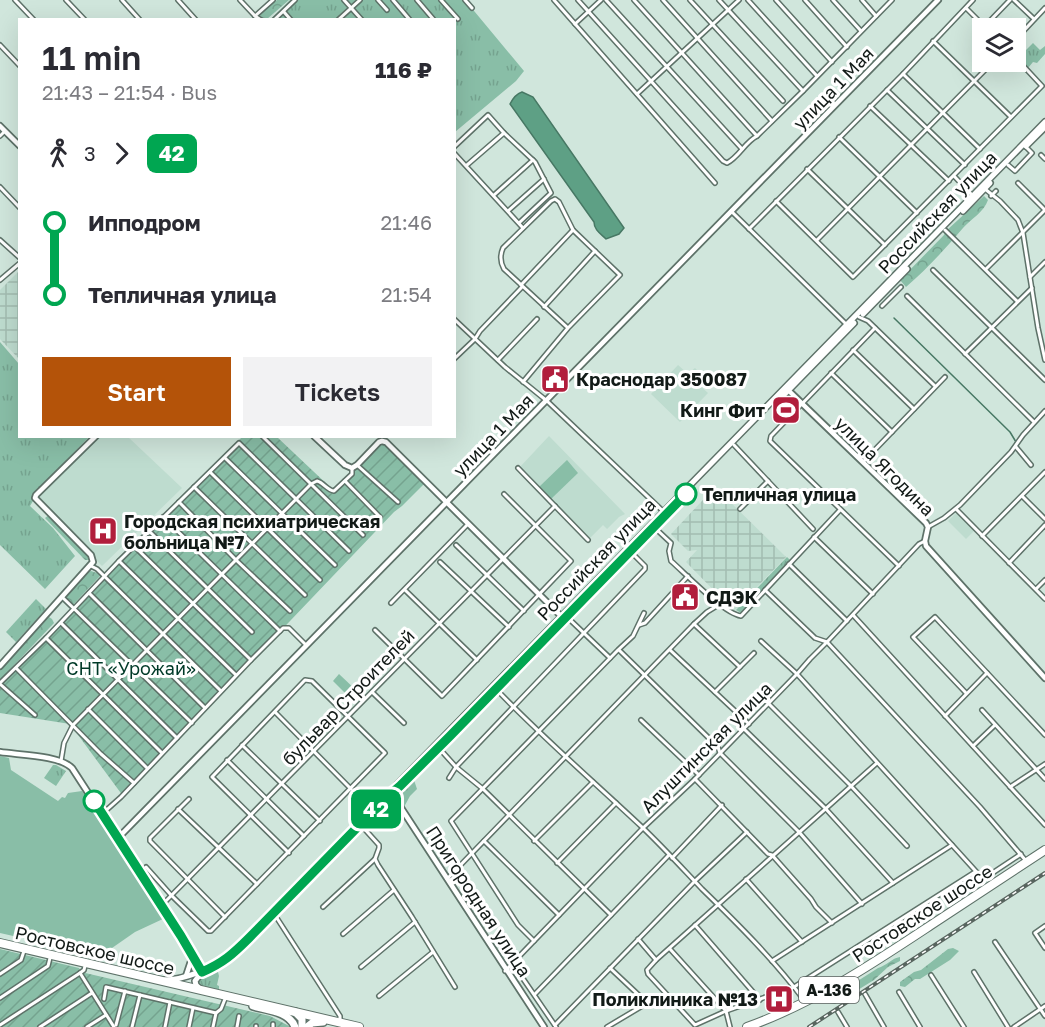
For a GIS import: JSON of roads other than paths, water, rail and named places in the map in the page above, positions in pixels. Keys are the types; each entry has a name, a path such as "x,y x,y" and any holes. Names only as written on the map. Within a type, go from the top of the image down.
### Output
{"highway":[{"name":"Ростовское шоссе","path":"747,1027 827,991 1045,850"},
{"name":"Ростовское шоссе","path":"758,1027 829,994 1045,856"},
{"name":"Ростовское шоссе","path":"0,944 82,969 168,983 342,1025"},
{"name":"Ростовское шоссе","path":"0,944 253,1006 301,1014 323,1022 357,1027"}],"main road":[{"name":"Российская улица","path":"437,746 665,513 789,391 848,326 1045,122"},
{"name":"Российская улица","path":"152,981 186,976 227,960 654,527 665,513 789,391 848,326 1045,127"},
{"path":"168,983 200,972"},
{"path":"200,972 195,983 197,987 206,992"},
{"path":"253,1006 287,1016 298,1027 302,1019 301,1014"},
{"path":"307,1027 312,1023 323,1022"}],"street":[{"path":"15,0 32,18"},
{"path":"66,0 83,18"},
{"path":"122,0 138,18"},
{"path":"178,0 194,18"},
{"path":"240,0 258,18"},
{"path":"255,16 273,0"},
{"path":"276,18 295,0"},
{"path":"345,0 360,18"},
{"path":"340,18 360,0"},
{"path":"378,0 387,10"},
{"path":"393,0 408,18"},
{"path":"417,0 432,18"},
{"path":"441,0 458,19"},
{"path":"465,0 472,8"},
{"path":"554,0 715,183"},
{"path":"578,0 727,163 803,91 891,0"},
{"path":"574,24 601,0"},
{"path":"606,0 742,149"},
{"path":"634,0 757,136"},
{"path":"663,0 772,121"},
{"path":"690,0 783,101"},
{"path":"719,0 803,91"},
{"path":"637,94 739,0"},
{"path":"748,0 818,76"},
{"path":"776,0 832,62"},
{"path":"805,0 847,46"},
{"path":"833,0 861,31"},
{"path":"861,0 876,16"},
{"name":"улица 1 Мая","path":"118,838 938,0"},
{"path":"748,229 903,74 973,0"},
{"path":"995,18 1012,0 1034,19"},
{"path":"966,8 976,18"},
{"path":"1026,28 1045,8"},
{"path":"284,12 289,18"},
{"path":"933,41 1012,118"},
{"path":"0,45 18,64"},
{"path":"1026,68 1041,84"},
{"path":"817,240 982,72"},
{"path":"903,74 980,149"},
{"path":"776,201 853,277 1012,118 1045,77"},
{"path":"887,90 965,165"},
{"path":"870,106 949,181"},
{"path":"456,145 488,116 533,160 551,193 519,223"},
{"path":"0,126 18,144"},
{"path":"0,136 5,131"},
{"path":"466,166 504,133"},
{"path":"839,136 917,213"},
{"path":"1008,165 1015,171 1032,153 1026,147"},
{"path":"456,155 522,229"},
{"path":"1041,155 1045,159"},
{"path":"493,195 533,160"},
{"path":"807,169 885,245"},
{"path":"954,176 973,196"},
{"path":"508,211 543,179"},
{"path":"986,269 1045,210 1018,183"},
{"path":"0,187 18,206"},
{"path":"984,189 1000,201 1018,220 1023,233 1045,360"},
{"path":"991,196 996,191"},
{"path":"524,382 568,328 620,275 573,230 559,202 555,199 503,248 501,260 504,269 568,328"},
{"path":"731,211 848,326"},
{"path":"456,357 573,230"},
{"path":"945,230 1017,301"},
{"path":"0,240 18,256"},
{"path":"544,307 595,251"},
{"path":"1030,277 1045,262"},
{"path":"0,280 18,264"},
{"path":"933,270 1045,380"},
{"path":"882,306 901,287"},
{"path":"965,354 1032,288"},
{"path":"907,296 1035,422"},
{"path":"859,317 868,321 935,387"},
{"path":"498,360 537,319"},
{"path":"456,321 546,400 665,513"},
{"path":"875,328 801,403 771,436 770,441 899,566"},
{"path":"853,350 914,410"},
{"path":"831,373 892,432"},
{"path":"863,462 945,376"},
{"name":"улица Ягодина","path":"789,391 926,523 928,527 926,546 1045,678"},
{"path":"928,527 956,509 1016,447 1045,411"},
{"path":"94,438 35,498 91,555 92,564 221,691"},
{"path":"264,438 363,535"},
{"path":"316,438 345,465 353,467 398,502"},
{"path":"61,761 64,742 73,726 267,528 311,484 321,482 330,491 334,491 352,474 353,467 380,439 389,444 540,594 610,658"},
{"path":"35,715 0,683 239,443 349,551"},
{"path":"734,445 813,529"},
{"path":"1016,447 1031,465"},
{"path":"225,458 335,565"},
{"path":"518,468 588,540"},
{"path":"209,472 320,580"},
{"path":"982,536 1045,472"},
{"path":"345,481 380,517"},
{"path":"740,509 768,481"},
{"path":"194,487 305,596"},
{"path":"375,630 442,696 509,627 571,561 504,494"},
{"path":"1022,496 1045,519"},
{"path":"178,502 290,610"},
{"name":"бульвар Строителей","path":"161,906 555,506"},
{"path":"956,509 1045,599"},
{"path":"654,527 671,543 669,551 671,561 716,602 741,616 840,510"},
{"path":"164,517 280,631"},
{"path":"391,603 468,524"},
{"path":"1009,563 1045,525"},
{"path":"149,531 252,632"},
{"path":"814,537 873,594"},
{"name":"Алуштинская улица","path":"506,970 643,828 749,724 919,544 925,542"},
{"path":"456,545 524,611"},
{"path":"134,546 251,660"},
{"path":"449,778 456,766 645,569 645,566 630,551"},
{"path":"119,561 236,675"},
{"path":"440,562 509,627"},
{"path":"0,666 92,564"},
{"path":"789,564 847,621"},
{"path":"639,625 645,623 688,576"},
{"path":"1036,589 1045,580"},
{"path":"404,589 477,660"},
{"path":"765,590 815,638 827,642 981,807 1027,862"},
{"path":"89,593 205,708"},
{"path":"62,597 192,723"},
{"path":"447,879 694,624 720,604"},
{"path":"534,941 518,925 451,821 633,636 644,613"},
{"path":"853,615 1045,825"},
{"path":"966,693 913,637 935,617 1045,735"},
{"path":"61,622 177,738"},
{"path":"694,624 740,667"},
{"path":"102,814 283,628 289,628 306,645"},
{"path":"46,638 162,753"},
{"path":"761,641 797,674 982,878 1021,854"},
{"path":"618,650 718,747 720,753 799,832 862,904"},
{"path":"670,650 749,724"},
{"path":"715,692 754,653"},
{"path":"16,668 134,783"},
{"path":"945,716 987,674"},
{"path":"146,867 172,896 210,931 289,853 385,753 312,681 305,680 212,777 289,853"},
{"path":"495,689 671,856 772,961 804,1000 803,1003"},
{"path":"372,692 404,723"},
{"path":"768,703 907,846"},
{"path":"88,710 147,768"},
{"path":"982,710 1045,779"},
{"path":"275,712 351,789"},
{"path":"641,720 699,775"},
{"path":"973,746 995,725"},
{"path":"744,728 825,808 893,883"},
{"path":"242,745 320,821"},
{"path":"437,746 611,915"},
{"path":"0,752 68,764 118,838 192,955 200,972"},
{"path":"227,760 304,836"},
{"path":"877,762 656,960 647,970 648,974 695,1025 726,1011 794,987 975,872"},
{"path":"1010,787 1045,764"},
{"path":"695,779 768,854 772,855 832,923"},
{"path":"534,841 593,782"},
{"name":"Пригородная улица","path":"390,793 542,1027"},
{"path":"189,799 150,838 150,841 225,917"},
{"path":"557,863 616,803"},
{"path":"535,994 722,805"},
{"path":"178,809 257,884"},
{"path":"323,907 375,859 380,848 360,823"},
{"path":"556,1026 695,881 747,832"},
{"path":"484,841 559,915"},
{"path":"772,961 952,845"},
{"path":"375,859 455,987"},
{"path":"746,879 802,942"},
{"path":"343,934 394,890"},
{"path":"273,912 339,1016 342,1025"},
{"path":"361,967 415,922"},
{"path":"695,925 760,1000"},
{"path":"1045,926 1035,933 1045,948"},
{"path":"638,939 656,960"},
{"path":"995,942 1045,1016"},
{"path":"669,948 726,1011 730,1027"},
{"path":"0,974 21,960 24,951"},
{"path":"379,996 433,952"},
{"path":"186,976 192,955"},
{"path":"0,998 48,966 50,958"},
{"name":"Пригородная улица","path":"513,964 556,1026"},
{"path":"607,1027 644,1005 644,1000 610,968"},
{"path":"0,1025 82,969 92,993 115,1026"},
{"path":"974,972 1008,1027"},
{"path":"931,975 964,1027"},
{"path":"104,999 106,987 216,1013 221,1010 225,999"},
{"path":"115,1026 125,991"},
{"path":"899,992 920,1027"},
{"path":"40,1027 92,993"},
{"path":"865,994 884,1027"},
{"path":"132,1027 140,995"},
{"path":"165,1027 170,1002"},
{"path":"1014,1027 1045,1006"},
{"path":"189,1027 193,1008"},
{"path":"838,1012 847,1027"},
{"path":"213,1027 216,1013"},
{"path":"87,1027 106,1015"},
{"path":"237,1027 239,1016"}],"waterway":[{"path":"894,318 1010,432 1015,443"}],"railway":[{"path":"809,1027 1045,873"}],"place":[{"name":"Краснодар 350087","path":"555,379"},
{"name":"Кинг Фит","path":"786,410"},
{"name":"Тепличная улица","path":"686,494"},
{"name":"Городская психиатрическая больница №7","path":"103,531"},
{"name":"СДЭК","path":"685,597"},
{"name":"Поликлиника №13","path":"779,999"}],"park label":[{"name":"СНТ «Урожай»","path":"131,668"}]}
